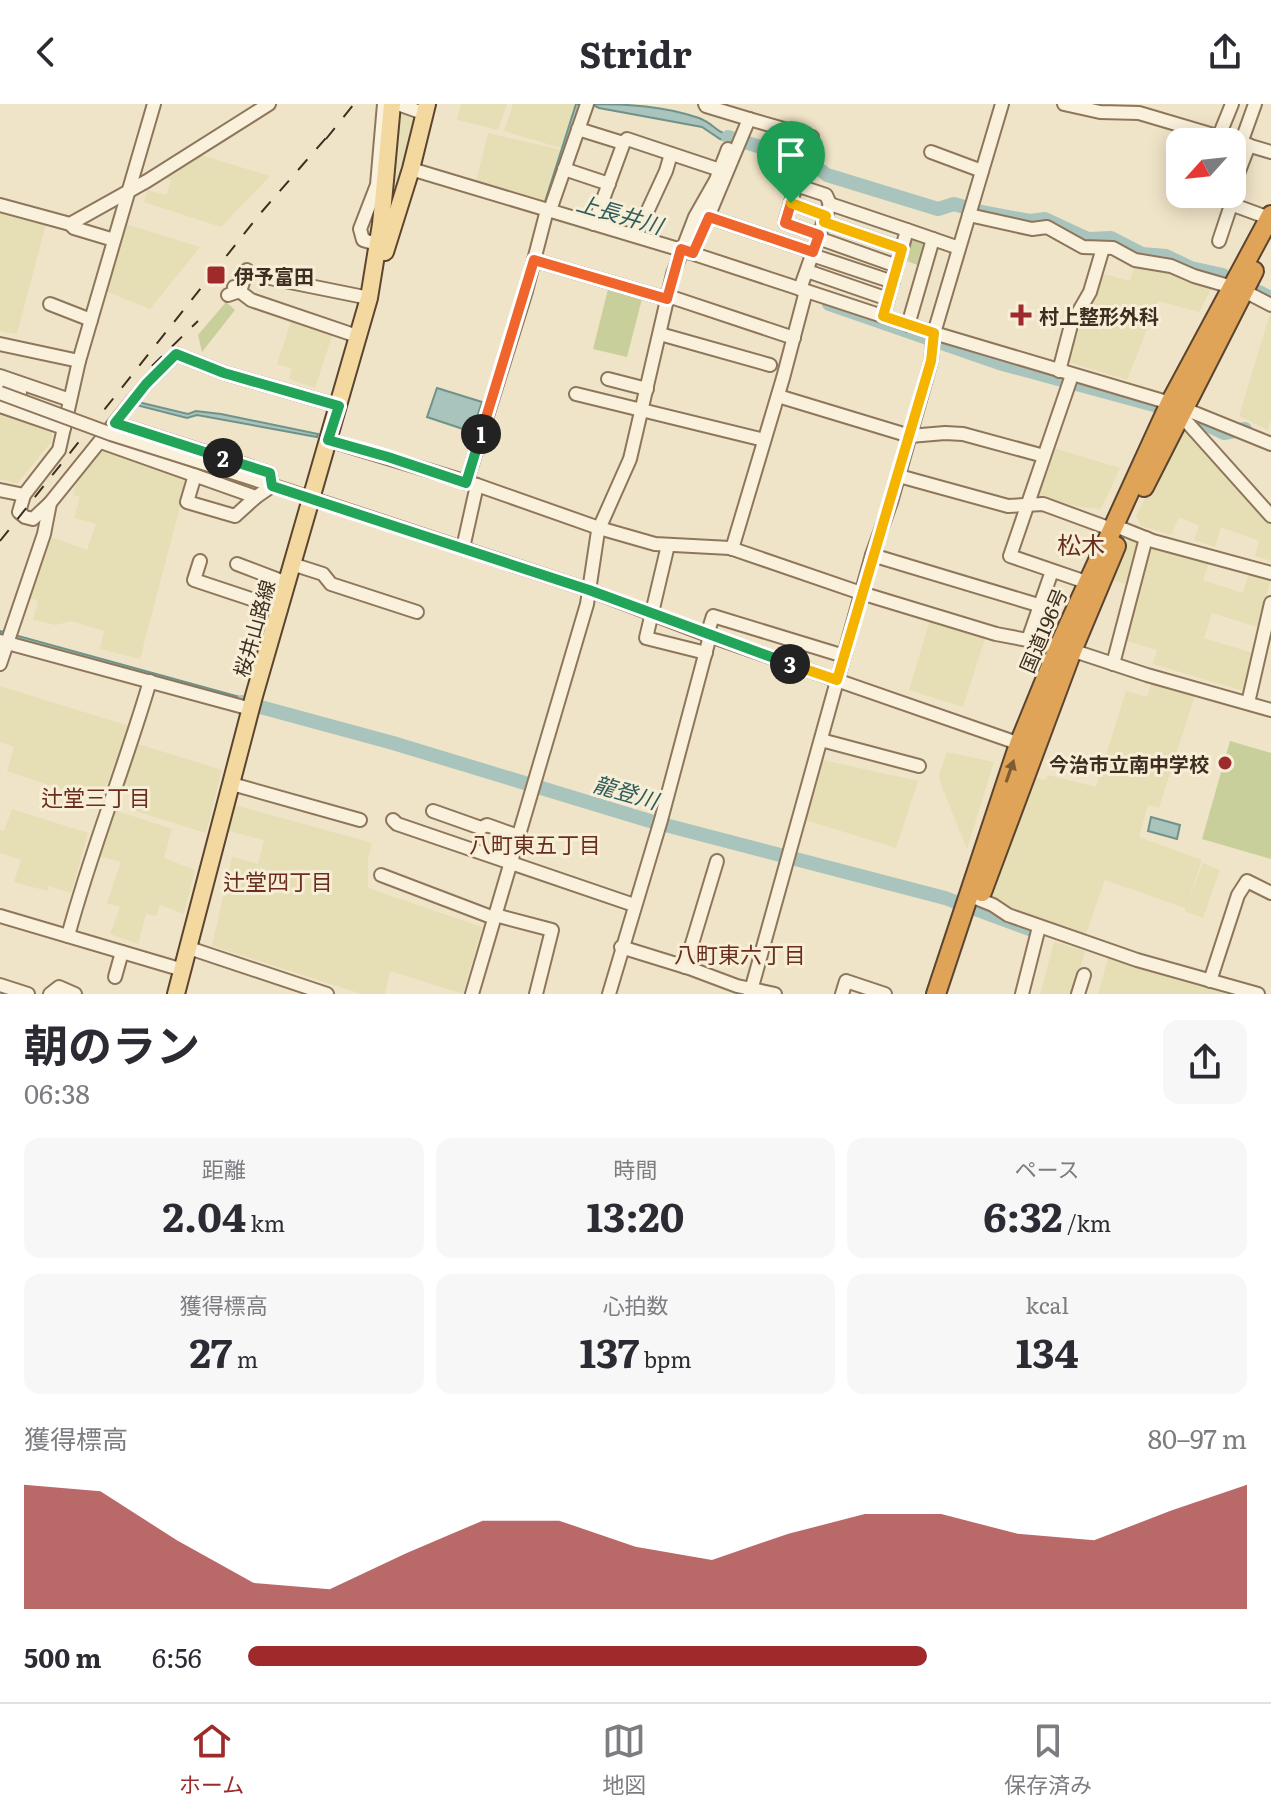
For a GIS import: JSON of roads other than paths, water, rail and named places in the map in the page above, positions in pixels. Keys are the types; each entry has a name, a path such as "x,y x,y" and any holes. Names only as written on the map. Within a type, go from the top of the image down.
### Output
{"highway":[{"name":"国道196号","path":"936,994 1027,747 1117,529 1238,289 1270,216"},
{"name":"国道196号","path":"1238,289 1271,241"},
{"name":"国道196号","path":"1066,649 1086,582 1117,529"},
{"name":"国道196号","path":"949,994 971,905"}],"main road":[{"name":"桜井山路線","path":"176,994 251,709 369,298 395,104"},
{"name":"桜井山路線","path":"372,275 382,260 427,109"}],"street":[{"path":"154,104 79,361 59,450 24,495 19,512 33,519 50,503 176,354 224,373 339,406"},
{"path":"70,224 269,104"},
{"path":"377,244 367,242 359,235 377,185 384,104"},
{"path":"395,104 427,109"},
{"path":"463,548 472,484 534,260 548,210 587,104"},
{"path":"705,104 812,137"},
{"path":"751,991 861,593 899,476 931,361 934,333 1002,104"},
{"path":"1064,104 1100,112 1139,109 1195,128"},
{"path":"1222,128 1232,104"},
{"path":"1246,140 1255,104"},
{"path":"472,994 587,604 599,528 630,459 668,298 749,119"},
{"path":"578,129 624,142"},
{"path":"594,224 627,139 725,169"},
{"path":"1246,144 1271,152"},
{"path":"687,251 709,217 725,169 728,149"},
{"path":"931,152 982,171"},
{"path":"636,236 671,154"},
{"path":"411,169 687,251 908,325 1177,408 1271,444"},
{"path":"564,169 609,184"},
{"path":"732,549 794,338 807,271 813,253 819,237 827,214 826,195 796,185 785,223 819,237 857,252 897,266"},
{"path":"791,203 827,214 907,230 959,248"},
{"path":"1246,204 1270,216"},
{"path":"0,205 114,240"},
{"path":"1219,241 1228,208"},
{"path":"827,214 862,235 902,249"},
{"path":"969,215 1032,229 1047,227 1083,247 1113,248 1135,260 1171,266 1238,289 1271,305"},
{"path":"709,217 893,282"},
{"path":"883,316 907,230"},
{"path":"857,252 862,235"},
{"path":"908,325 933,239"},
{"path":"1086,582 1010,556 1044,456 1066,373 1071,325 1090,292 1103,248"},
{"path":"534,260 794,338"},
{"path":"247,270 234,291 251,300 357,336"},
{"path":"807,271 888,299"},
{"path":"270,278 369,298"},
{"path":"50,304 91,320"},
{"path":"660,334 770,365"},
{"path":"0,344 79,361"},
{"path":"0,376 69,404"},
{"path":"608,379 647,389"},
{"path":"151,380 166,385"},
{"path":"0,385 69,404"},
{"path":"0,393 111,434 589,590 709,636 1027,747"},
{"path":"576,394 764,440"},
{"path":"778,396 910,436 963,434 1044,456"},
{"path":"0,406 64,428"},
{"path":"1177,408 1271,516"},
{"path":"115,423 270,473 272,486"},
{"path":"328,440 472,484 599,528 655,544 732,549 996,634 1066,649 1271,710"},
{"path":"101,442 256,497"},
{"path":"195,475 187,502 235,516 272,486"},
{"path":"899,476 1008,506 1043,504 1146,538 1271,573"},
{"path":"0,490 24,495"},
{"path":"0,664 3,642 44,534 50,503"},
{"path":"1113,664 1146,538"},
{"path":"668,545 646,638 706,653"},
{"path":"872,555 1038,605"},
{"path":"200,561 194,580 281,609"},
{"path":"237,564 287,583"},
{"path":"292,564 323,574 331,584 417,612"},
{"path":"1028,640 1052,571"},
{"path":"1248,703 1271,603"},
{"path":"609,994 661,820 713,616 844,656"},
{"path":"3,642 251,709"},
{"path":"68,936 91,854 150,681"},
{"path":"821,740 919,766"},
{"path":"232,784 360,820"},
{"path":"433,811 481,828 487,825 518,836"},
{"path":"393,820 397,824 634,905"},
{"path":"685,967 717,861"},
{"path":"381,875 494,916 552,930 536,994"},
{"path":"1210,981 1238,895 1247,881 1271,893"},
{"path":"971,905 1137,960 1258,994"},
{"path":"0,916 183,970"},
{"path":"1022,994 1039,927"},
{"path":"621,947 751,991 775,994"},
{"path":"189,948 327,994"},
{"path":"115,977 122,952"},
{"path":"1078,994 1084,975"},
{"path":"842,994 846,981 885,994"},
{"path":"0,985 28,994"},
{"path":"50,994 59,987 75,994"}],"water":[{"path":"576,104 583,104 550,204 544,205"},
{"path":"591,104 646,106 686,114 726,134 739,135 738,143 720,139 702,127"},
{"path":"437,388 482,402 472,432 427,417"},
{"path":"138,402 188,414 196,411 221,414 318,434 317,437 197,415 187,418 136,405"},
{"path":"0,631 247,699 246,706 0,637"},
{"path":"1151,817 1180,825 1177,839 1148,831"}],"waterway":[{"name":"上長井川","path":"728,137 777,152 796,152 807,156 827,175 938,209 954,204 1030,221 1045,219 1088,239 1111,238 1142,254 1166,256 1191,268 1223,275"},
{"name":"上長井川","path":"1259,292 1271,298"},
{"name":"上長井川","path":"829,304 999,363 1154,405"},
{"name":"上長井川","path":"1194,419 1224,433 1245,429"},
{"name":"龍登川","path":"242,702 393,743 650,821 945,898 1032,930"}],"railway":[{"path":"326,139 354,104"},
{"path":"0,541 259,215 332,131"},
{"path":"152,366 198,321"}],"place":[{"name":"伊予富田","path":"216,275"},
{"name":"村上整形外科","path":"1021,315"},
{"name":"今治市立南中学校","path":"1225,763"}],"district":[{"name":"松木","path":"1081,543"},
{"name":"辻堂三丁目","path":"96,796"},
{"name":"八町東五丁目","path":"535,843"},
{"name":"辻堂四丁目","path":"278,880"},
{"name":"八町東六丁目","path":"740,953"}]}
